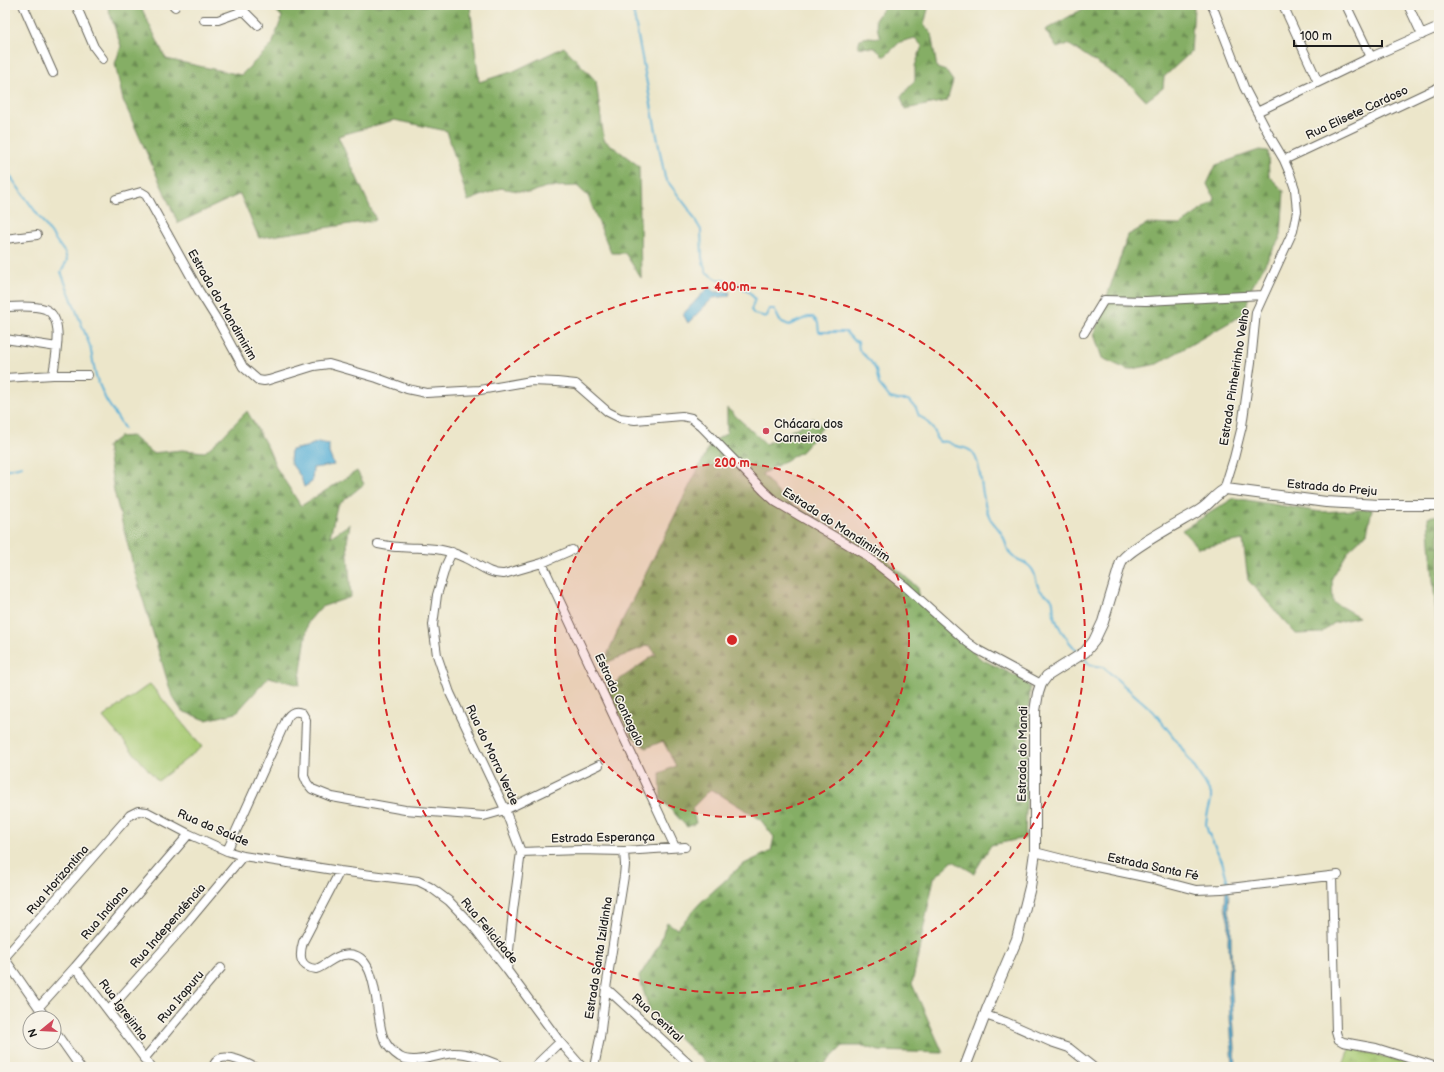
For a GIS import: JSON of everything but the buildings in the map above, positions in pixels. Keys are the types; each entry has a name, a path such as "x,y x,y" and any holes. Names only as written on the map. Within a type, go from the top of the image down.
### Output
{"main road":[{"name":"Estrada do Preju","path":"1224,490 1230,489 1326,502 1378,505 1439,505"},
{"path":"1041,684 1047,676 1085,652 1094,641 1103,622 1121,562 1125,556 1137,547 1201,509 1224,490"},
{"name":"Estrada do Mandi","path":"965,1067 1017,939 1027,901 1035,852 1035,711 1041,684"}],"street":[{"path":"23,5 53,73"},
{"path":"76,5 94,47 103,59"},
{"path":"238,5 258,25"},
{"name":"Estrada Pinheirinho Velho","path":"1212,5 1244,87 1284,160 1295,189 1297,206 1296,221 1289,243 1262,295 1255,317 1251,362 1242,426 1224,490"},
{"path":"1283,5 1318,82"},
{"path":"1346,5 1371,57"},
{"path":"1408,5 1422,35"},
{"path":"204,20 218,20 244,12"},
{"path":"1257,112 1371,57 1439,27"},
{"name":"Rua Elisete Cardoso","path":"1284,160 1439,87"},
{"name":"Estrada do Mandimirim","path":"116,199 141,192 146,195 201,295 219,323 237,358 249,373 258,380 269,380 306,368 329,364 377,378 407,389 426,393 472,390 531,381 557,382 576,384 608,412 620,418 635,420 682,416 691,418 701,426 764,492 776,502 864,554 907,588 967,642 978,650 1041,684"},
{"path":"5,239 37,235"},
{"path":"1084,333 1104,300 1154,301 1262,295"},
{"path":"5,307 40,308 51,313 56,320 58,327 57,347 53,375"},
{"path":"5,339 57,347"},
{"path":"5,378 53,375 88,376"},
{"path":"378,544 398,547 437,548 452,552 498,574 504,574 542,563 572,550"},
{"name":"Rua do Morro Verde","path":"452,552 446,565 437,595 433,625 437,655 450,693 505,810 521,852 507,970"},
{"name":"Estrada Cantagalo","path":"542,563 675,847"},
{"path":"227,850 287,718 292,712 295,711 302,713 306,720 304,776 307,783 312,789 332,797 405,810 484,816 505,810 598,765"},
{"name":"Rua da Saúde","path":"128,818 138,811 146,812 189,834 243,856 340,871"},
{"name":"Rua Horizontina","path":"5,958 128,818"},
{"name":"Rua Indiana","path":"39,1007 189,834"},
{"name":"Estrada Esperança","path":"521,852 579,850 624,851 685,847"},
{"name":"Estrada Santa Izildinha","path":"594,1067 600,1038 606,988 624,876 624,851"},
{"name":"Estrada Santa Fé","path":"1035,852 1196,890 1222,889 1335,875 1336,1032 1338,1039 1343,1042 1376,1048 1437,1067"},
{"name":"Rua Independência","path":"109,1010 182,929 243,856"},
{"path":"340,871 302,942 300,951 302,962 305,966 316,969 343,955 355,955 364,961 368,967 372,979 384,1040 398,1055 403,1058 415,1060 454,1053 463,1054 504,1067"},
{"name":"Rua Felicidade","path":"340,871 418,881 430,887 449,902 472,925 560,1042 582,1067"},
{"path":"5,958 41,1010"},
{"name":"Rua Igrejinha","path":"75,967 151,1067"},
{"name":"Rua Irapuru","path":"144,1059 221,968"},
{"name":"Rua Central","path":"606,988 692,1067"},
{"path":"985,1015 1069,1048 1093,1067"},
{"path":"62,1041 80,1067"},
{"path":"534,1067 560,1042"},
{"path":"214,1065 219,1059 224,1058 241,1061 254,1067"}],"green space":[{"path":"107,5 140,5 166,59 241,75 272,45 282,17 270,5 470,5 479,82 514,71 564,47 596,81 604,140 639,166 641,278 625,253 611,253 588,196 577,186 546,187 529,193 501,188 468,201 447,131 394,120 338,136 376,220 259,238 240,194 178,223 123,100 115,64 121,46"},
{"path":"929,5 924,25 931,33 937,68 946,71 953,81 947,101 905,109 901,97 915,80 915,66 922,46 915,38 900,42 884,57 876,48 858,47 860,39 869,37 880,38 875,20 885,6"},
{"path":"1090,5 1193,5 1191,52 1164,77 1163,88 1146,101 1131,85 1068,44 1057,48 1045,30"},
{"path":"1259,150 1268,151 1269,176 1284,191 1281,236 1251,289 1244,314 1157,364 1128,370 1102,358 1094,334 1128,235 1148,224 1180,225 1215,200 1207,184 1216,165"},
{"path":"727,408 766,444 813,418 823,427 801,452 762,474 785,501 875,549 918,588 921,604 981,659 1020,678 1030,687 1025,838 991,845 974,873 953,861 934,878 912,984 943,1053 879,1051 864,1046 843,1046 826,1063 824,1067 710,1067 650,1011 639,977 659,945 667,922 677,929 700,903 742,865 771,851 774,837 760,819 711,789 692,808 696,823 687,827 661,799 660,773 676,766 663,741 646,748 632,736 606,689 656,654 649,645 603,664 623,619 711,443 727,433"},
{"path":"247,411 268,448 277,469 301,506 357,471 364,484 337,506 330,537 350,524 347,542 351,597 321,607 308,622 299,685 269,677 236,713 206,720 182,711 172,696 135,573 114,491 107,446 119,437 132,436 152,453 182,450 205,452"},
{"path":"1234,498 1321,512 1372,509 1367,533 1349,550 1332,578 1333,602 1359,617 1334,623 1321,633 1296,634 1248,580 1243,540 1198,548 1182,530"},
{"path":"1439,515 1439,654 1428,517"},
{"path":"150,684 202,747 158,781 103,717"},
{"path":"1351,1048 1422,1067 1342,1067"}],"water":[{"path":"709,287 715,292 730,292 729,296 713,298 688,323 683,314"},
{"path":"318,442 329,444 329,453 334,465 313,468 312,482 304,487 301,477 290,462 291,450 306,447"},
{"path":"1226,889 1229,890 1228,912 1231,923 1231,978 1236,1067 1233,1067 1228,981 1230,957 1228,942 1229,924 1225,907"}],"waterway":[{"path":"632,5 665,178 688,208 701,230 702,258 706,272 717,279 739,285 750,293 755,299 751,310 754,314 767,317 769,309 774,309 780,321 789,325 808,317 813,317 818,323 819,332 846,332 853,340 858,342 859,350 871,362 876,370 879,384 890,398 908,400 916,408 919,416 926,420 935,432 936,438 940,442 947,442 967,449 973,453 978,466 987,511 990,518 1003,535 1011,555 1024,562 1033,570 1040,590 1052,599 1054,615 1058,625 1077,651"},
{"path":"5,169 65,253 67,261 61,272 90,346 96,377 106,400 124,428"},
{"path":"5,470 22,466"},
{"path":"1086,660 1090,665 1103,667 1154,712 1179,744 1206,785 1211,794 1206,824 1208,832 1222,861 1228,883"}],"place":[{"name":"Chácara dos Carneiros","path":"766,431"}]}
